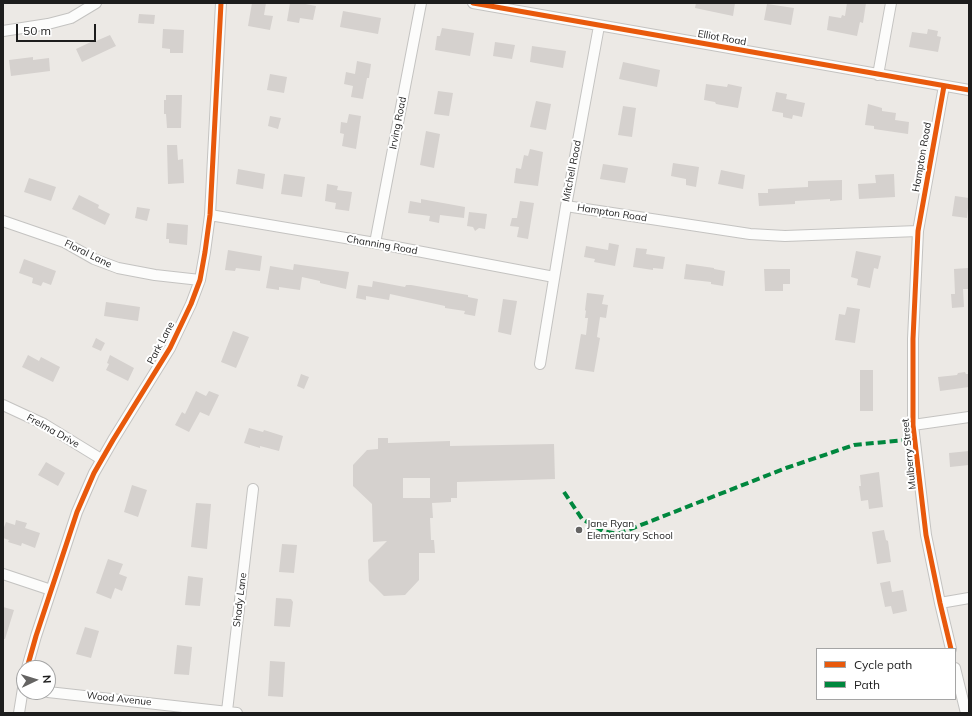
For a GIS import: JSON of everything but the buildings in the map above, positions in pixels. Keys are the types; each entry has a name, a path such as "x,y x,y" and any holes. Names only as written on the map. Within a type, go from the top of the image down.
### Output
{"street":[{"path":"3,31 48,24 71,18 96,3"},
{"name":"Park Lane","path":"29,660 77,512 101,459 170,348 191,304 200,280 210,215 221,3"},
{"name":"Irving Road","path":"375,243 421,3"},
{"name":"Elliot Road","path":"473,3 969,90"},
{"path":"878,75 891,3"},
{"name":"Mitchell Road","path":"540,364 566,206 599,26"},
{"name":"Hampton Road","path":"566,206 750,234 785,236 918,231 944,86"},
{"name":"Channing Road","path":"210,215 375,243 554,277"},
{"name":"Floral Lane","path":"3,220 64,242 94,258 118,268 155,275 200,280"},
{"name":"Mulberry Street","path":"918,231 913,339 913,425 926,535 950,648"},
{"name":"Frelma Drive","path":"3,405 44,424 101,459"},
{"path":"913,425 969,417"},
{"name":"Shady Lane","path":"226,711 253,489"},
{"path":"3,574 51,590"},
{"path":"940,603 969,598"},
{"path":"956,672 966,713"},
{"name":"Wood Avenue","path":"56,693 237,713"},
{"path":"19,713 21,700"}],"marked path":[{"path":"564,492 582,519 603,531 618,534 786,468 854,445 915,439"}],"cycle path":[{"path":"29,660 77,512 94,473 170,348 191,304 200,280 210,215 221,3"},
{"path":"473,3 969,90"},
{"path":"944,86 918,231 913,339 913,425 926,535 951,648"}],"place":[{"name":"Jane Ryan Elementary School","path":"579,530"}]}
